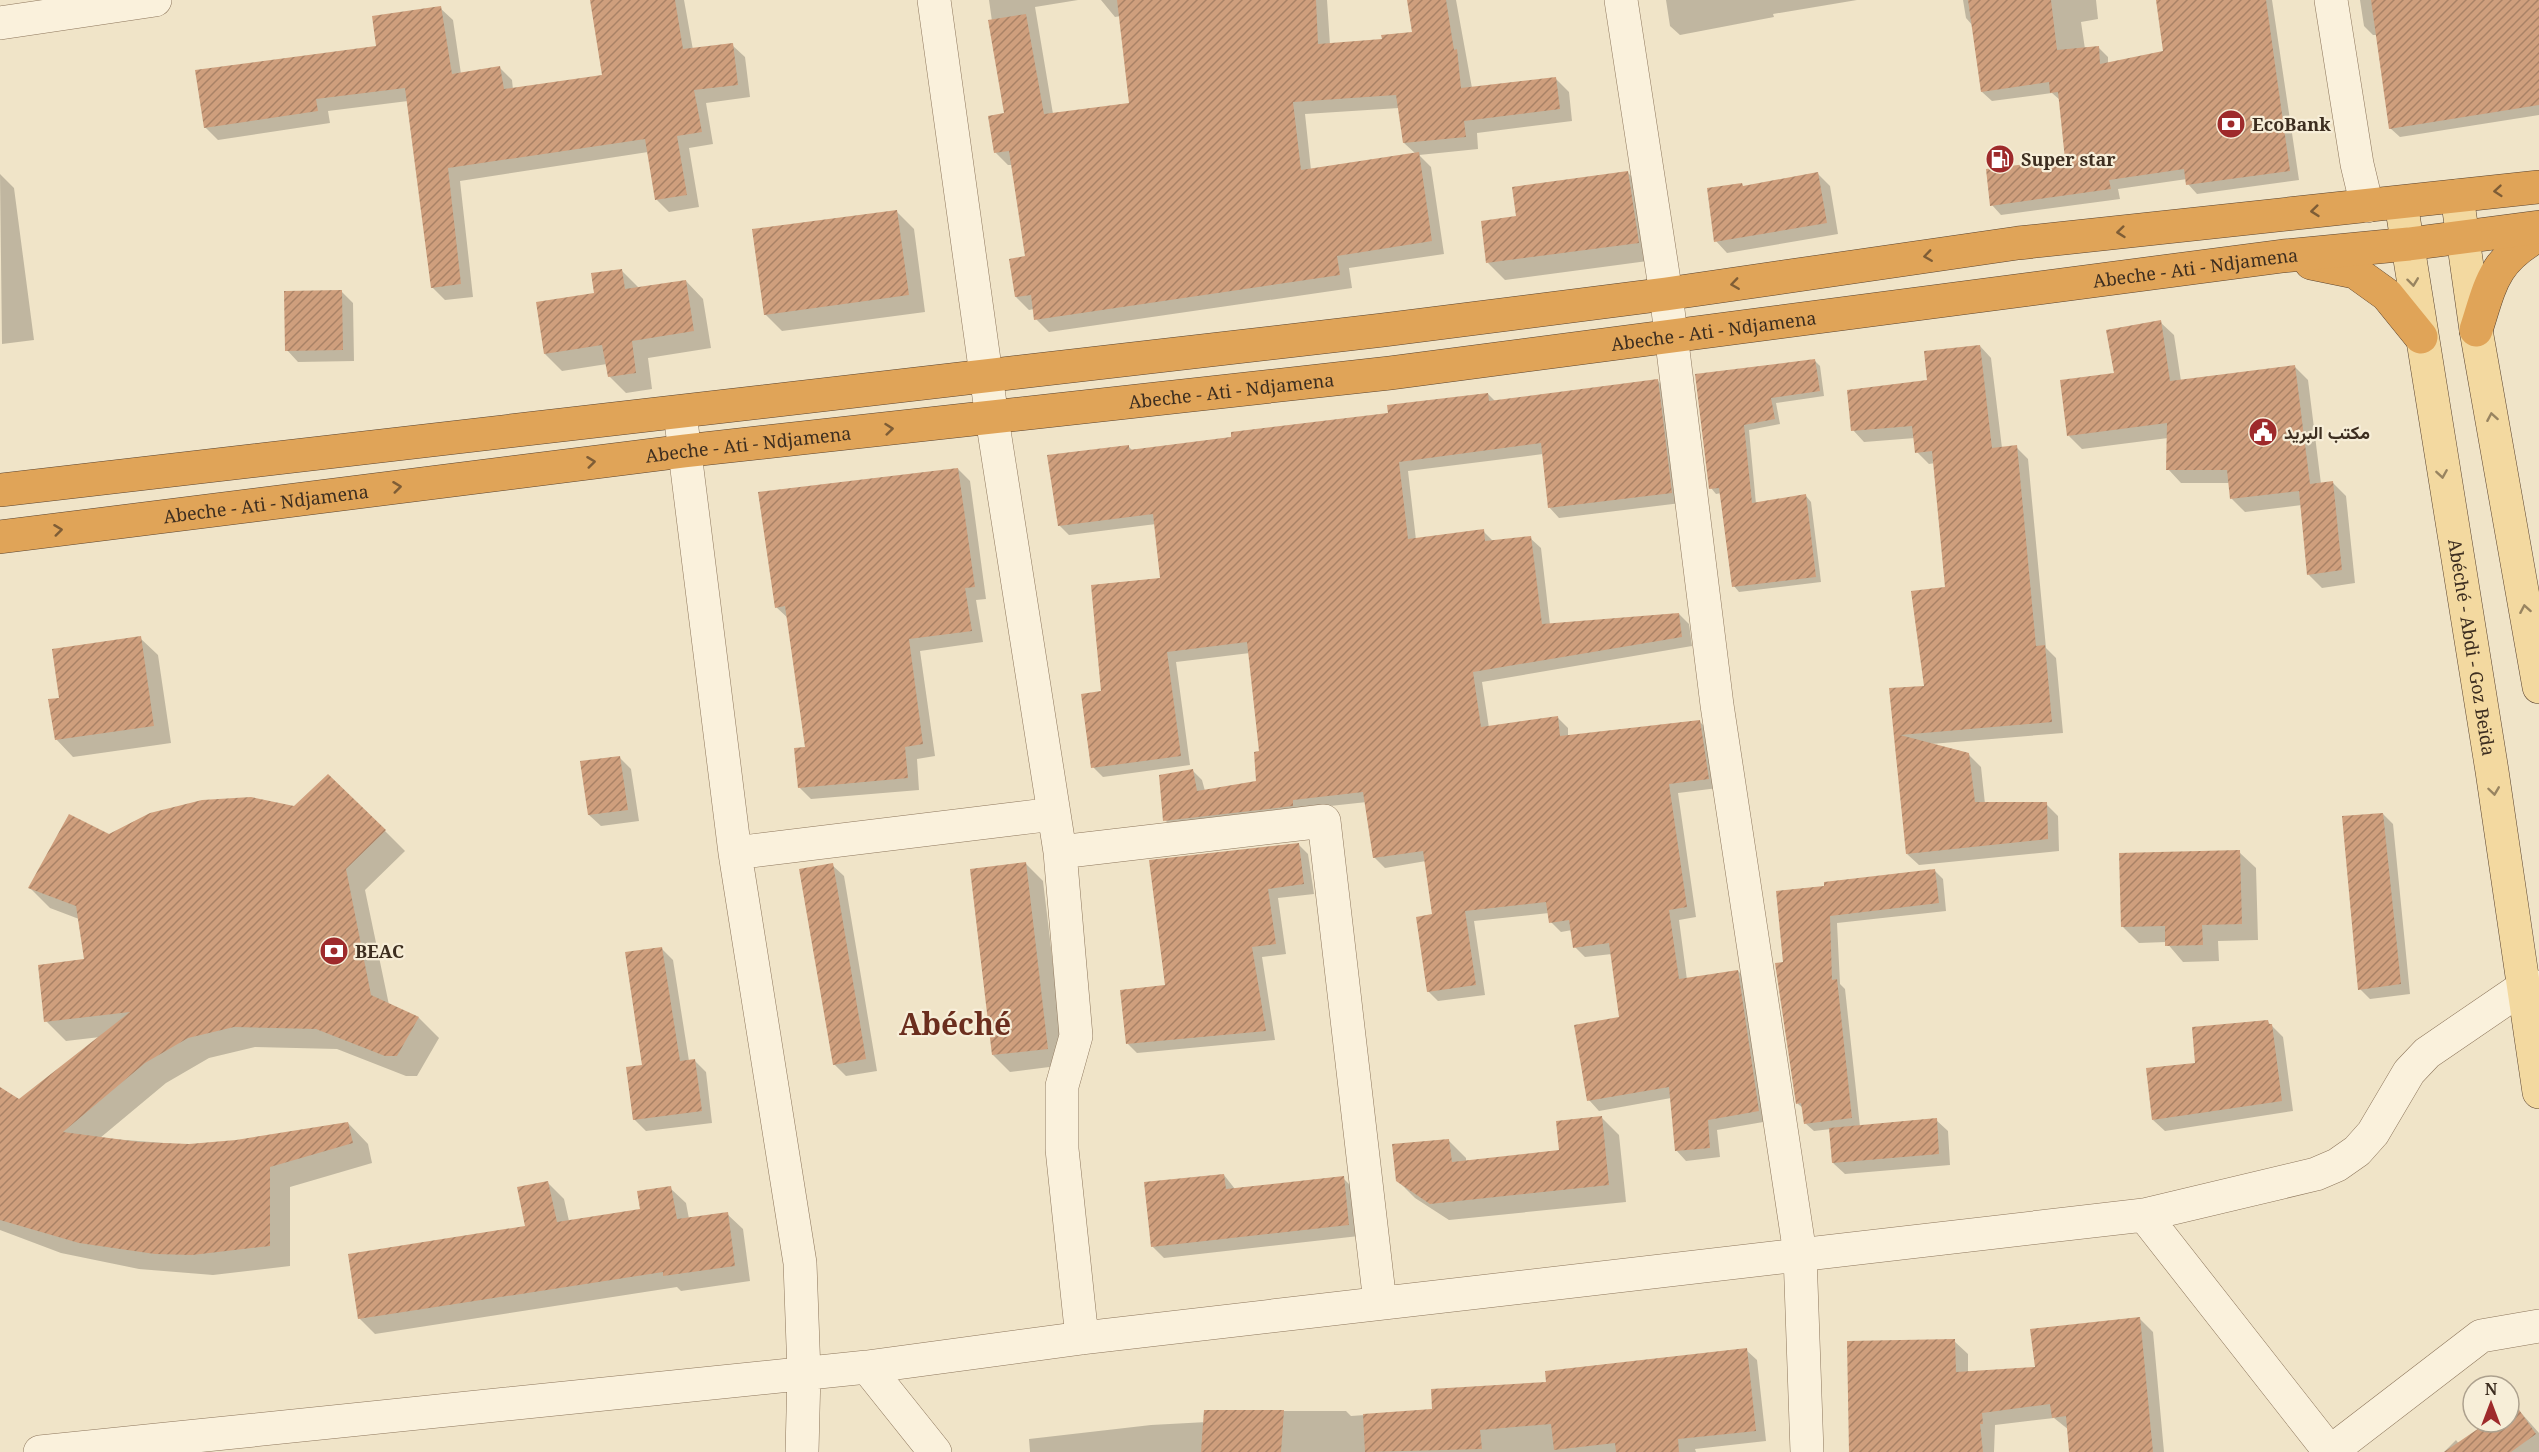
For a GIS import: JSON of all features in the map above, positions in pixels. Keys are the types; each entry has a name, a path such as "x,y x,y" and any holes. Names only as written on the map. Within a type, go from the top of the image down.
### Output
{"highway":[{"name":"Abeche - Ati - Ndjamena","path":"0,490 988,377 1666,294 2018,243 2539,187"},
{"name":"Abeche - Ati - Ndjamena","path":"0,537 684,451 1390,373 2283,256 2409,244 2539,227"},
{"path":"2476,330 2494,276 2509,255 2539,235"},
{"path":"2283,256 2355,272 2387,295 2421,337"}],"main road":[{"path":"2457,196 2476,330 2539,687"},
{"name":"Abéché - Abdi - Goz Beïda","path":"2401,203 2492,771 2531,987 2539,1092"}],"street":[{"path":"0,23 156,0"},
{"path":"934,0 992,418 1060,852 1076,1036 1062,1086 1062,1149 1082,1338"},
{"path":"1621,0 1666,294 1717,705 1800,1254 1807,1452"},
{"path":"2331,0 2356,164 2367,206"},
{"path":"680,413 735,853 800,1263 804,1373 802,1452"},
{"path":"735,853 1054,814"},
{"path":"1060,852 1324,821 1380,1303"},
{"path":"40,1452 867,1367 1082,1338 2144,1215 2316,1174 2337,1165 2356,1151 2373,1133 2409,1072 2427,1053 2531,987"},
{"path":"2144,1215 2330,1452 2481,1336 2539,1326"},
{"path":"867,1367 935,1452"}],"building":[{"path":"590,0 675,0 683,49 733,43 738,85 694,90 702,132 677,136 687,195 655,200 645,139 448,168 461,284 431,288 405,88 316,99 318,111 204,128 195,70 376,46 372,16 441,6 452,74 500,66 504,89 602,75"},
{"path":"1117,0 1316,0 1318,44 1382,39 1381,35 1412,32 1407,0 1446,0 1454,50 1457,49 1461,88 1556,77 1560,109 1464,121 1466,137 1403,143 1396,95 1293,102 1301,170 1419,152 1432,241 1337,256 1340,275 1034,320 1031,295 1015,297 1009,259 1025,256 1009,151 994,153 988,116 1004,113 988,20 1026,14 1044,114 1129,103"},
{"path":"1968,0 2051,0 2057,50 2099,46 2100,64 2163,51 2156,0 2266,0 2290,171 2186,185 2184,169 2109,180 2111,189 1990,206 1986,169 2065,159 2058,92 2050,93 2049,82 1981,92"},
{"path":"2371,0 2539,0 2539,105 2389,129"},
{"path":"1628,171 1639,243 1486,263 1481,221 1516,216 1512,187"},
{"path":"1818,172 1827,223 1714,242 1707,188 1742,183 1743,186"},
{"path":"897,210 909,295 764,315 752,229"},
{"path":"622,269 625,289 686,280 694,331 632,341 636,373 608,377 602,345 544,354 536,302 594,293 591,273"},
{"path":"342,290 343,350 285,351 284,291"},
{"path":"2161,320 2170,381 2295,365 2310,484 2333,481 2342,570 2307,575 2299,491 2230,499 2227,470 2166,470 2167,423 2067,436 2060,380 2114,373 2106,330"},
{"path":"1980,345 1992,448 2017,445 2036,646 2045,645 2052,722 1900,735 1969,753 1975,802 2047,802 2048,839 1906,854 1889,688 1924,686 1911,591 1945,587 1932,451 1915,453 1912,426 1851,431 1847,390 1927,380 1924,351"},
{"path":"1815,359 1820,391 1771,398 1775,419 1744,425 1752,503 1806,494 1816,577 1732,587 1719,488 1709,489 1695,374"},
{"path":"1658,379 1672,493 1548,508 1541,443 1399,462 1408,539 1484,529 1485,541 1531,536 1542,624 1679,613 1682,637 1473,672 1481,727 1558,716 1560,736 1700,720 1709,779 1669,784 1687,907 1669,910 1679,979 1738,970 1759,1111 1708,1120 1710,1148 1675,1151 1669,1087 1587,1101 1574,1025 1619,1017 1609,943 1573,948 1569,920 1549,923 1546,902 1465,911 1476,985 1427,992 1416,917 1432,914 1423,851 1373,858 1363,792 1293,800 1293,806 1163,821 1159,775 1193,769 1197,791 1256,781 1254,752 1259,751 1247,642 1167,652 1181,756 1091,768 1081,694 1101,691 1091,585 1160,578 1153,514 1058,526 1047,455 1129,445 1129,450 1231,437 1231,432 1388,413 1387,405 1488,393 1489,401"},
{"path":"958,468 975,587 965,588 972,631 909,639 923,744 905,747 908,778 798,788 794,748 805,747 785,606 775,608 758,492"},
{"path":"141,636 154,726 55,740 48,699 59,698 52,649"},
{"path":"620,756 628,810 588,815 580,761"},
{"path":"328,774 386,830 346,869 371,995 419,1017 397,1056 385,1056 316,1029 234,1027 188,1038 145,1063 63,1132 139,1142 189,1144 236,1140 348,1122 353,1143 270,1167 270,1246 192,1255 155,1254 79,1243 0,1220 0,1087 19,1099 130,1012 44,1022 38,965 84,959 76,906 28,888 69,814 109,834 150,813 202,800 251,797 294,806"},
{"path":"2383,813 2401,984 2358,990 2342,816"},
{"path":"1299,843 1304,884 1268,889 1276,944 1252,947 1266,1031 1126,1044 1120,990 1165,985 1149,860"},
{"path":"2240,850 2242,924 2202,925 2203,945 2165,946 2165,926 2121,927 2119,853"},
{"path":"1026,862 1048,1049 992,1055 970,869"},
{"path":"833,863 866,1059 833,1065 799,869"},
{"path":"1935,869 1939,903 1830,916 1832,980 1837,979 1852,1118 1804,1124 1801,1103 1796,1104 1775,963 1783,962 1776,891 1824,886 1824,882"},
{"path":"662,947 680,1061 695,1059 702,1111 633,1120 626,1067 642,1065 625,952"},
{"path":"2268,1020 2269,1024 2272,1024 2282,1101 2152,1120 2146,1068 2195,1063 2192,1027"},
{"path":"1602,1116 1609,1185 1430,1204 1396,1181 1392,1144 1449,1139 1452,1162 1559,1150 1556,1121"},
{"path":"1937,1118 1939,1154 1832,1163 1829,1128"},
{"path":"1224,1174 1226,1189 1344,1176 1349,1225 1151,1247 1144,1182"},
{"path":"548,1181 557,1222 640,1209 637,1191 671,1186 677,1219 728,1212 735,1266 663,1276 663,1272 358,1319 348,1254 525,1226 517,1187"},
{"path":"2140,1317 2153,1452 2069,1452 2066,1416 2052,1418 2050,1404 1982,1413 1983,1424 1980,1424 1983,1452 1849,1452 1847,1341 1955,1339 1956,1372 2035,1367 2030,1329"},
{"path":"1747,1348 1756,1431 1678,1439 1679,1452 1616,1452 1615,1443 1554,1450 1551,1424 1480,1430 1482,1449 1365,1452 1363,1414 1432,1409 1431,1389 1546,1382 1545,1371"},
{"path":"1204,1410 1284,1410 1281,1452 1201,1452"},
{"path":"2521,1413 2536,1434 2511,1452 2444,1452 2470,1434 2521,1434"}],"place":[{"name":"EcoBank","path":"2231,124"},
{"name":"Super star","path":"2000,159"},
{"name":"مكتب البريد","path":"2263,432"},
{"name":"BEAC","path":"334,951"}],"district":[{"name":"Abéché","path":"955,1023"}]}
